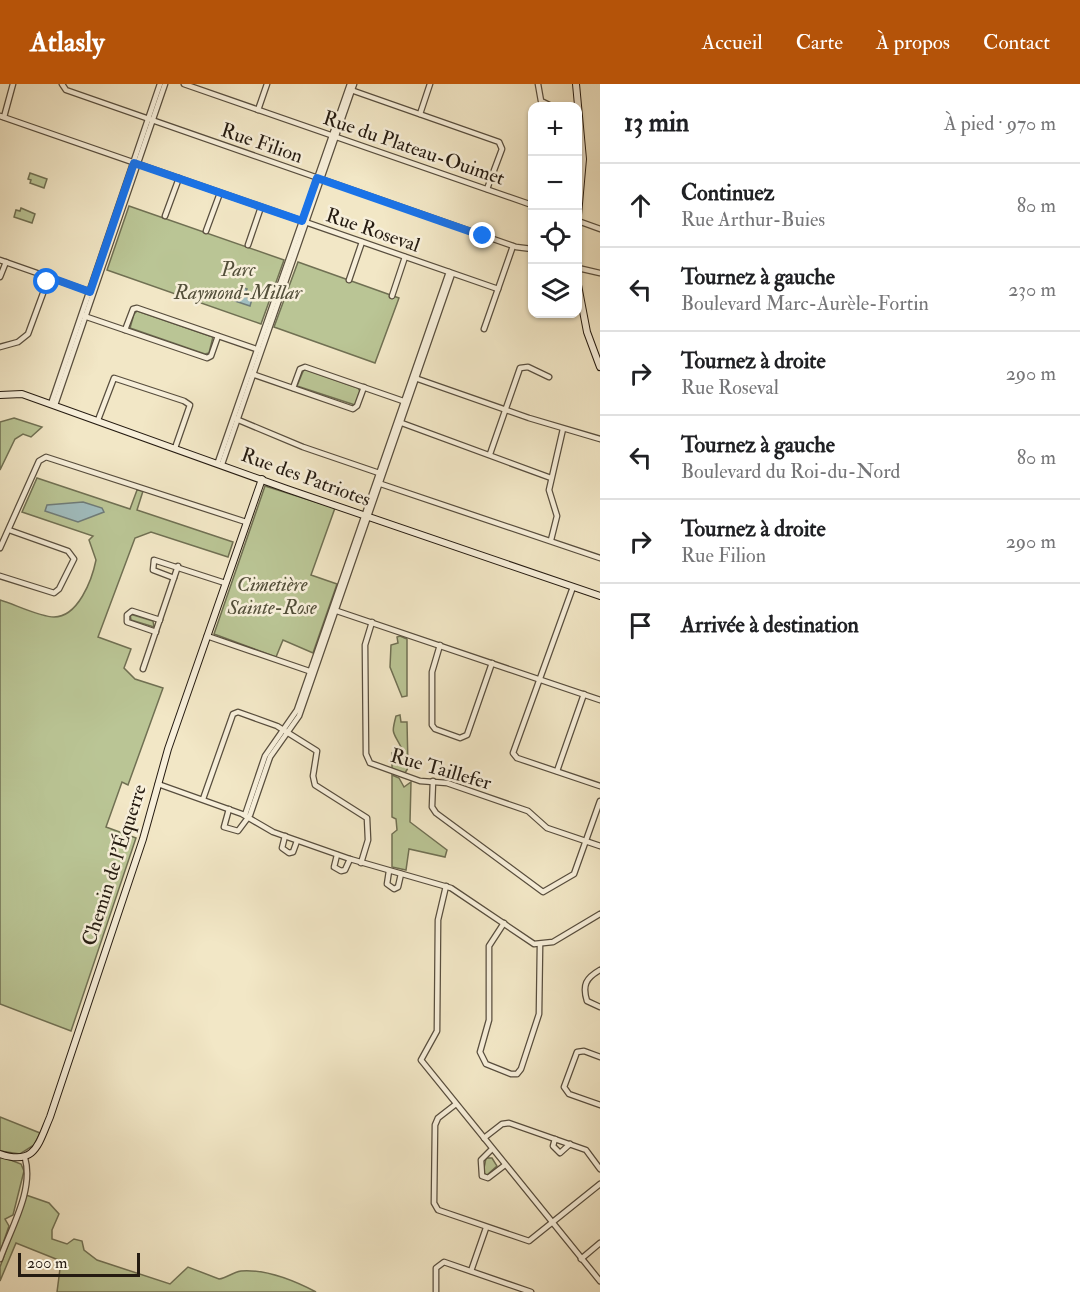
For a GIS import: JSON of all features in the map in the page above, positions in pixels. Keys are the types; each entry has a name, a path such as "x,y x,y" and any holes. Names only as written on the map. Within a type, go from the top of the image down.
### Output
{"street":[{"path":"2,117 13,84"},
{"name":"Rue Filion","path":"62,84 66,90 528,250"},
{"path":"151,120 160,84"},
{"path":"53,405 165,84"},
{"name":"Rue du Plateau-Ouimet","path":"184,84 528,204"},
{"path":"208,92 211,84"},
{"path":"258,110 267,84"},
{"path":"420,114 430,84"},
{"path":"538,84 540,101 542,102"},
{"path":"576,84 578,102"},
{"path":"220,463 351,87 501,143 502,149 488,189"},
{"name":"Rue Roseval","path":"2,117 498,289"},
{"path":"579,210 584,165 582,144"},
{"path":"165,216 179,178"},
{"path":"206,231 220,193"},
{"path":"248,245 261,207"},
{"path":"582,222 600,230"},
{"path":"349,280 362,242"},
{"path":"484,329 513,246"},
{"path":"392,296 405,257"},
{"path":"0,277 3,261 92,292"},
{"path":"582,269 600,273"},
{"path":"229,809 224,826 227,829 239,831 269,760 299,716 312,672 450,273"},
{"path":"0,347 18,342 28,334 49,277"},
{"path":"125,330 135,308 259,351"},
{"path":"582,308 586,330 600,367"},
{"path":"84,316 207,358 211,356 218,336"},
{"path":"293,388 300,369 303,367 406,402"},
{"path":"490,454 520,368 528,367 549,377"},
{"path":"251,374 354,409 364,387"},
{"path":"414,377 505,410 600,439"},
{"path":"98,420 115,378 178,398 188,402 190,406 176,448"},
{"name":"Rue des Patriotes","path":"0,395 19,393 600,596"},
{"path":"236,419 303,447 381,474"},
{"path":"398,422 551,478"},
{"path":"551,540 557,516 549,497 551,478 563,429"},
{"path":"0,548 39,461 46,457 246,522"},
{"name":"Chemin de l'Équerre","path":"25,1158 36,1148 53,1108 143,839 158,784 207,636 262,478"},
{"path":"377,483 600,558"},
{"path":"0,576 53,593 59,589 74,561 73,555 68,551 9,530"},
{"path":"174,578 153,570 152,564 158,559 225,583"},
{"path":"143,669 178,567"},
{"path":"573,587 513,753 515,757 600,786"},
{"path":"334,609 600,700"},
{"path":"156,632 128,622 127,615 132,611 160,620"},
{"name":"Rue Taillefer","path":"372,622 365,643 367,759 376,766 420,781 447,783 528,812 546,827 600,846"},
{"path":"207,636 312,672"},
{"path":"440,645 432,672 432,725 435,729 460,738 467,735 492,663"},
{"path":"557,771 584,694"},
{"path":"203,799 234,713 250,716 286,732 318,753 313,776 316,786 347,803 367,819 368,842 361,863"},
{"path":"432,781 432,807 435,812 540,892 548,891 572,876 600,801"},
{"path":"158,784 247,816 285,836 337,855 446,886 473,901 528,941 540,945 555,941 600,914"},
{"path":"285,836 282,848 289,853 293,852 297,840"},
{"path":"337,855 334,867 337,870 345,871 350,859"},
{"path":"389,871 387,885 394,889 399,887 402,874"},
{"path":"446,886 438,920 437,1031 434,1041 421,1057 456,1104 600,1281"},
{"path":"504,923 489,946 489,1020 480,1053 486,1064 511,1074 517,1074 521,1069 539,1016 540,945"},
{"path":"600,970 585,982 587,1001 600,1007"},
{"path":"600,1057 584,1051 577,1052 564,1087 569,1094 600,1105"},
{"path":"456,1104 438,1118 435,1125 434,1205 440,1211 528,1242 600,1184"},
{"path":"484,1138 507,1122 588,1151 600,1169"},
{"path":"555,1139 553,1146 560,1153 570,1144"},
{"path":"492,1149 481,1160 482,1176 488,1178 505,1165"},
{"path":"0,1154 19,1159 25,1158 28,1172 26,1186 0,1258"},
{"path":"471,1271 486,1228"},
{"path":"581,1258 600,1243"},
{"path":"436,1292 436,1268 440,1263 447,1263 531,1292"}],"green space":[{"path":"30,173 47,179 44,188 30,183 31,180 28,179"},
{"name":"Parc Raymond-Millar","path":"129,206 284,260 261,324 107,270"},
{"path":"21,208 35,214 32,223 14,217 16,210 20,211"},
{"name":"Parc Raymond-Millar","path":"298,262 399,298 375,363 274,327"},
{"path":"137,311 213,337 209,353 205,354 130,328"},
{"path":"304,369 358,388 360,391 355,405 297,386"},
{"path":"14,418 42,427 31,437 23,434 15,439 0,470 0,422"},
{"path":"37,478 130,509 137,490 143,491 137,510 233,542 228,557 151,532 135,538 98,637 131,649 124,668 135,679 163,688 128,785 122,782 106,827 136,838 71,1031 0,1004 0,600 42,615 54,617 63,615 77,604 82,596 96,560 89,540 93,536 22,512"},
{"name":"Cimetière Sainte-Rose","path":"265,486 335,508 311,575 337,584 313,653 283,640 276,657 214,634"},
{"path":"130,614 153,621 154,627 131,620"},
{"path":"397,637 407,639 407,696 402,697 390,667 391,645 398,643"},
{"path":"400,715 401,722 407,722 408,768 405,773 392,769 392,753 397,753 401,747 393,730 396,716"},
{"path":"392,775 399,778 404,787 411,782 410,822 447,850 445,857 409,849 406,870 392,867 392,834 397,830 396,819 392,817"},
{"path":"0,1117 40,1133 34,1145 20,1154 0,1151"},
{"path":"0,1156 21,1164 24,1171 13,1215 5,1219 9,1226 0,1252"},
{"path":"486,1158 492,1158 497,1166 487,1175 483,1173"},
{"path":"26,1195 49,1203 59,1214 52,1230 52,1239 67,1244 74,1239 82,1241 84,1250 97,1260 170,1284 188,1267 219,1279 241,1271 260,1272 290,1280 316,1292 57,1292 61,1261 16,1243 0,1281 0,1267"}],"water":[{"path":"240,287 247,289 244,296 252,299 250,306 235,301"},
{"path":"83,502 102,508 104,512 78,522 45,511 47,505"}],"route":[{"path":"47,282 49,277 90,292 134,163 302,221 317,178 483,236"}]}
